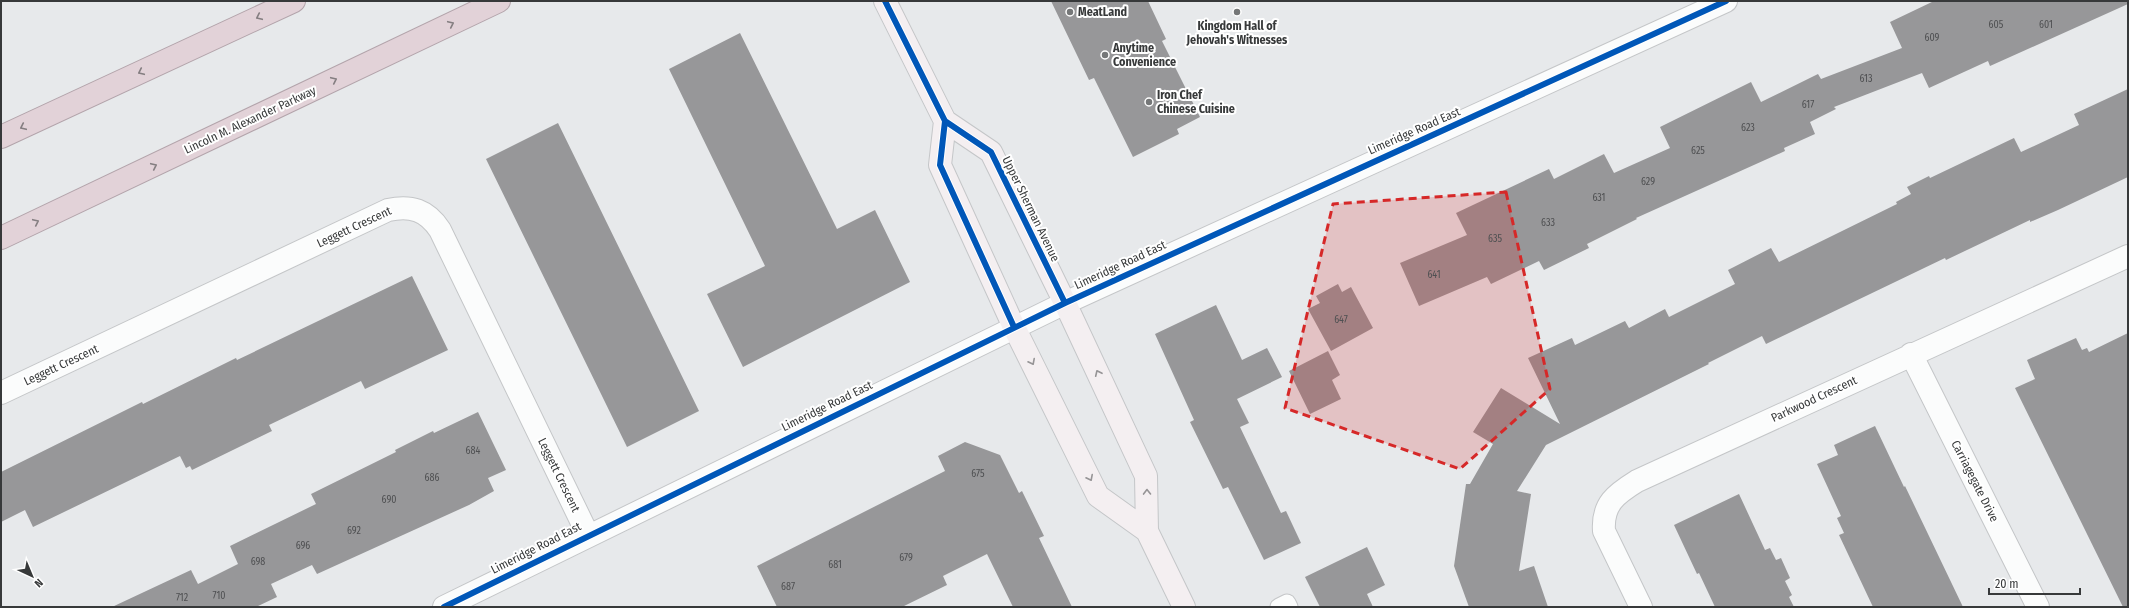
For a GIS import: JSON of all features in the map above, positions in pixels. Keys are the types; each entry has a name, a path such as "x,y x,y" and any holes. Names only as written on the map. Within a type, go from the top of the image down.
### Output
{"highway":[{"path":"1,137 294,1"},
{"name":"Lincoln M. Alexander Parkway","path":"1,238 499,1"}],"main road":[{"name":"Upper Sherman Avenue","path":"885,1 945,121 991,152 1065,303 1146,476 1147,531 1184,607"},
{"name":"Upper Sherman Avenue","path":"945,121 940,165 1014,327 1098,496 1147,531"}],"street":[{"name":"Limeridge Road East","path":"444,607 1014,327 1726,1"},
{"name":"Leggett Crescent","path":"1,393 388,210 402,207 415,209 427,214 440,230 588,535"},
{"name":"Parkwood Crescent","path":"1641,607 1604,531 1603,518 1617,493 1637,481 1911,354 2128,256"},
{"name":"Carriagegate Drive","path":"1911,354 2038,607"}],"lane":[{"path":"1280,607 1287,603 1289,607"}],"highlighted area":[{"path":"1506,192 1550,389 1460,469 1285,408 1333,204"}],"building":[{"path":"1051,1 1148,1 1166,39 1162,41 1200,117 1177,129 1179,134 1133,157 1094,78 1089,80"},
{"path":"1934,1 2128,1 2128,4 1990,66 1988,61 1929,88 1922,73 1834,107 1836,109 1810,122 1815,134 1784,148 1785,151 1636,218 1637,219 1587,244 1589,248 1544,270 1539,261 1491,284 1487,277 1419,306 1400,263 1467,235 1456,213 1549,169 1554,179 1604,154 1614,173 1670,148 1660,127 1751,82 1761,102 1818,74 1821,79 1902,48 1890,22"},
{"path":"740,33 837,229 875,210 910,282 743,367 707,294 765,266 669,69"},
{"path":"2128,89 2128,177 2058,210 2030,222 2030,220 1946,260 1945,258 1766,344 1762,336 1546,445 1517,491 1531,494 1519,571 1534,566 1548,607 1469,607 1454,566 1466,484 1470,484 1493,444 1473,432 1501,388 1560,424 1528,358 1572,338 1575,345 1625,321 1629,328 1665,309 1669,317 1735,284 1728,270 1771,248 1779,262 1897,204 1896,202 1911,194 1907,187 1929,176 1930,178 2014,138 2021,152 2079,125 2074,114"},
{"path":"558,123 699,411 627,447 486,159"},
{"path":"412,276 448,350 365,389 361,381 269,425 272,431 192,470 190,466 186,468 180,456 33,527 25,510 1,522 1,472 142,402 143,404 236,358 237,360"},
{"path":"1338,284 1342,292 1351,287 1373,328 1331,351 1308,309 1320,303 1316,296"},
{"path":"1216,305 1242,360 1267,348 1282,377 1237,399 1249,423 1240,427 1281,513 1286,511 1301,543 1264,560 1228,487 1223,489 1190,422 1194,420 1155,334"},
{"path":"2128,333 2128,607 2123,607 2015,388 2035,379 2027,360 2076,338 2082,350 2087,348 2089,352"},
{"path":"1328,351 1340,375 1332,380 1341,399 1310,414 1289,371"},
{"path":"478,412 506,470 488,478 494,491 469,505 317,574 312,565 271,584 277,597 256,607 112,607 191,570 198,584 238,564 230,546 316,504 311,494 396,452 395,450 433,431 434,433"},
{"path":"1875,426 1963,607 1873,607 1839,535 1844,533 1837,518 1841,516 1817,464 1838,455 1834,445"},
{"path":"965,442 1000,455 1019,493 1022,491 1044,536 1039,538 1072,607 1013,607 987,554 943,576 947,585 902,607 777,607 757,566 945,471 938,456"},
{"path":"1739,494 1765,550 1770,548 1776,560 1781,558 1790,578 1785,581 1792,595 1789,597 1794,607 1715,607 1699,573 1697,574 1674,525"},
{"path":"1367,547 1385,585 1367,594 1373,607 1320,607 1305,577"}],"cycle path":[{"path":"885,1 945,121 991,152 1065,303"},
{"path":"444,607 1065,303 1726,1"},
{"path":"945,121 940,165 1014,327"}],"place":[{"name":"MeatLand","path":"1070,12"},
{"name":"Kingdom Hall of Jehovah's Witnesses","path":"1237,12"},
{"name":"Anytime Convenience","path":"1105,55"},
{"name":"Iron Chef Chinese Cuisine","path":"1149,102"}]}
